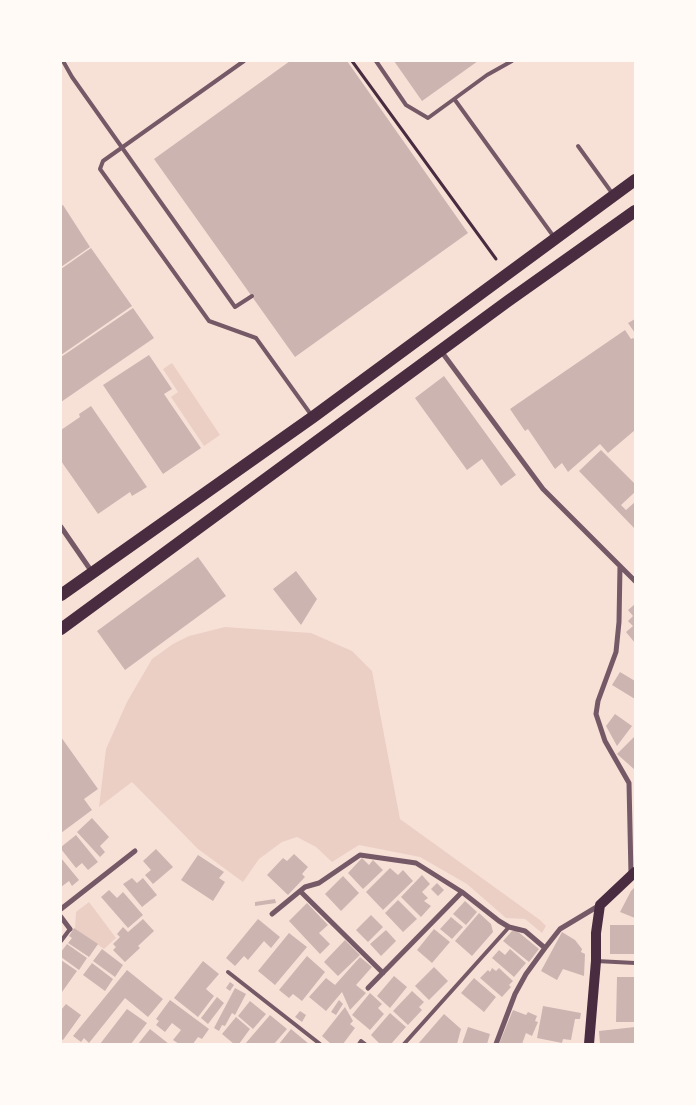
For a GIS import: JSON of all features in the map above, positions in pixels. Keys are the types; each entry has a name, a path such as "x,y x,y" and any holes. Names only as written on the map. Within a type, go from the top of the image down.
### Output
{"main road":[{"path":"61,595 314,417 635,180"},
{"path":"61,629 635,211"},
{"path":"589,1044 596,961 596,933 600,905 633,873"}],"street":[{"path":"441,351 543,489 635,581"},
{"path":"61,527 92,572"},
{"path":"620,566 619,622 616,652 598,701 596,714 605,741 629,783 633,873"},
{"path":"61,909 135,851"},
{"path":"272,914 305,887 319,883 360,855 416,863 462,892 499,921 509,927 525,931 545,948"},
{"path":"301,892 383,973"},
{"path":"368,988 462,892"},
{"path":"496,1044 515,994 526,974 545,948 560,929 600,905"},
{"path":"61,917 70,929"}],"lane":[{"path":"63,61 72,77 235,307 252,296"},
{"path":"244,61 103,161 100,170 209,321 256,338 314,417"},
{"path":"376,61 406,105 428,118 488,75 512,61"},
{"path":"455,100 555,239"},
{"path":"578,146 614,196"},
{"path":"404,1044 509,927"},
{"path":"61,941 70,929"},
{"path":"596,961 635,962"},
{"path":"228,972 320,1044"},
{"path":"359,1044 362,1041 365,1044"}],"path":[{"path":"352,61 496,259"}],"shaded area":[{"path":"172,363 220,435 204,446 171,397 178,392 163,369"},
{"path":"225,627 311,633 352,651 372,671 400,819 540,920 546,926 542,933 525,919 506,918 467,884 420,857 359,845 332,862 316,847 297,837 282,842 259,859 243,882 198,849 132,782 99,807 106,749 127,702 152,659 173,644 189,636"},
{"path":"89,902 116,938 104,949 75,929 76,912"}],"building":[{"path":"290,61 347,61 468,233 295,357 154,159"},
{"path":"394,61 478,61 422,101"},
{"path":"63,205 90,247 61,267 61,206"},
{"path":"91,248 132,306 61,355 61,269"},
{"path":"133,308 154,338 61,402 61,357"},
{"path":"635,319 635,333 628,323"},
{"path":"625,330 631,339 635,340 635,430 608,453 600,444 568,472 562,463 555,469 528,429 525,431 510,409"},
{"path":"149,355 172,389 164,394 201,448 163,474 103,385"},
{"path":"444,376 516,475 501,486 482,459 467,470 415,398"},
{"path":"91,406 147,487 132,496 130,492 98,514 61,461 61,430 80,417 79,414"},
{"path":"601,450 635,484 635,492 621,505 626,510 635,502 635,529 579,471"},
{"path":"198,557 226,596 125,670 97,631"},
{"path":"296,571 317,599 301,625 273,589"},
{"path":"635,604 635,643 626,632 633,626 628,621 633,616 628,610"},
{"path":"620,672 635,681 635,699 612,685"},
{"path":"615,714 632,726 617,746 606,726"},
{"path":"635,736 635,770 617,754"},
{"path":"61,737 98,789 84,799 92,810 61,833"},
{"path":"92,818 109,837 100,846 105,852 100,857 77,832"},
{"path":"76,835 98,862 88,870 82,863 76,868 61,849"},
{"path":"156,849 173,867 153,884 145,875 151,870 143,861"},
{"path":"294,854 308,867 302,874 305,877 288,895 267,875 283,858 287,861"},
{"path":"198,855 224,872 219,878 225,882 213,901 181,880"},
{"path":"61,858 79,880 72,886 69,881 61,887"},
{"path":"362,858 369,865 373,860 383,870 363,889 348,873"},
{"path":"390,868 398,875 403,870 413,881 383,910 366,892"},
{"path":"422,875 430,884 422,892 428,898 424,901 431,906 421,917 401,897"},
{"path":"343,876 359,893 341,911 325,894"},
{"path":"132,878 137,883 143,878 157,895 142,907 123,884"},
{"path":"437,883 444,890 438,896 431,889"},
{"path":"635,887 635,918 620,912"},
{"path":"109,890 117,898 123,892 143,915 128,928 101,897"},
{"path":"275,899 276,903 255,906 255,902"},
{"path":"398,900 417,919 403,932 385,913"},
{"path":"465,901 477,912 466,925 453,914"},
{"path":"307,903 328,925 319,933 330,944 320,954 289,921"},
{"path":"479,913 491,924 493,932 472,956 455,941"},
{"path":"371,915 383,927 368,942 356,930"},
{"path":"451,917 463,927 452,939 440,929"},
{"path":"143,919 154,931 125,962 113,950 116,947 113,944 120,937 117,934 123,927 128,932"},
{"path":"258,919 280,937 271,948 264,941 248,960 244,956 235,966 226,958"},
{"path":"610,925 635,925 635,954 610,954"},
{"path":"74,928 98,944 89,957 68,943 72,938 69,936"},
{"path":"434,929 450,942 432,963 417,950"},
{"path":"386,930 396,941 381,956 370,944"},
{"path":"512,931 517,931 539,949 529,962 503,941"},
{"path":"562,932 575,940 582,949 581,952 585,954 584,976 563,969 557,980 541,971"},
{"path":"289,933 307,947 275,985 258,971"},
{"path":"345,940 360,955 338,976 324,962"},
{"path":"67,944 87,958 79,970 61,957 61,952"},
{"path":"102,949 123,965 115,977 93,961"},
{"path":"510,949 526,963 514,977 492,958 499,950 505,955"},
{"path":"307,956 325,972 302,1001 293,994 289,998 279,990"},
{"path":"360,957 372,967 356,985 366,993 350,1010 342,992 326,1011 309,997 326,978 335,985"},
{"path":"61,960 77,971 62,992 61,991"},
{"path":"203,961 219,974 206,989 214,996 198,1017 174,998"},
{"path":"92,963 113,979 105,991 83,975"},
{"path":"434,967 448,981 429,1000 415,986"},
{"path":"492,968 496,971 499,968 513,981 509,985 511,987 502,997 480,978 488,970 490,972"},
{"path":"127,970 163,999 148,1017 125,998 89,1043 84,1038 81,1042 73,1036"},
{"path":"394,976 407,987 390,1008 377,996"},
{"path":"617,977 635,977 635,1022 616,1022"},
{"path":"474,978 496,997 484,1012 461,993"},
{"path":"230,982 234,985 230,991 226,988"},
{"path":"235,988 246,994 235,1015 232,1013 225,1026 222,1025 219,1031 214,1028"},
{"path":"412,991 424,1002 419,1007 422,1010 408,1025 393,1011"},
{"path":"370,993 382,1004 378,1008 384,1014 370,1030 352,1015"},
{"path":"217,997 224,1003 208,1024 201,1018"},
{"path":"170,1000 209,1029 202,1039 198,1037 193,1044 179,1044 173,1040 181,1030 172,1023 165,1032 156,1025 159,1021 156,1019"},
{"path":"339,1000 343,1004 336,1015 331,1012"},
{"path":"250,1001 266,1014 253,1029 238,1016"},
{"path":"66,1004 81,1015 63,1040 61,1039 61,1010"},
{"path":"543,1006 581,1013 580,1019 575,1019 571,1040 563,1039 562,1043 537,1038"},
{"path":"345,1007 353,1021 350,1024 355,1028 343,1044 331,1044 322,1036"},
{"path":"127,1009 147,1023 131,1044 100,1044"},
{"path":"513,1010 526,1015 528,1012 537,1016 535,1021 538,1022 532,1036 526,1033 522,1044 499,1044"},
{"path":"300,1011 306,1015 302,1022 295,1017"},
{"path":"390,1013 406,1027 391,1044 380,1044 371,1035"},
{"path":"444,1014 461,1029 457,1044 418,1044"},
{"path":"270,1015 287,1029 274,1044 245,1044"},
{"path":"236,1017 250,1029 239,1044 234,1044 222,1034"},
{"path":"468,1027 490,1034 487,1044 462,1044"},
{"path":"635,1027 635,1044 600,1044 599,1031"},
{"path":"150,1029 169,1044 138,1044"},
{"path":"291,1029 309,1044 279,1044"}]}
